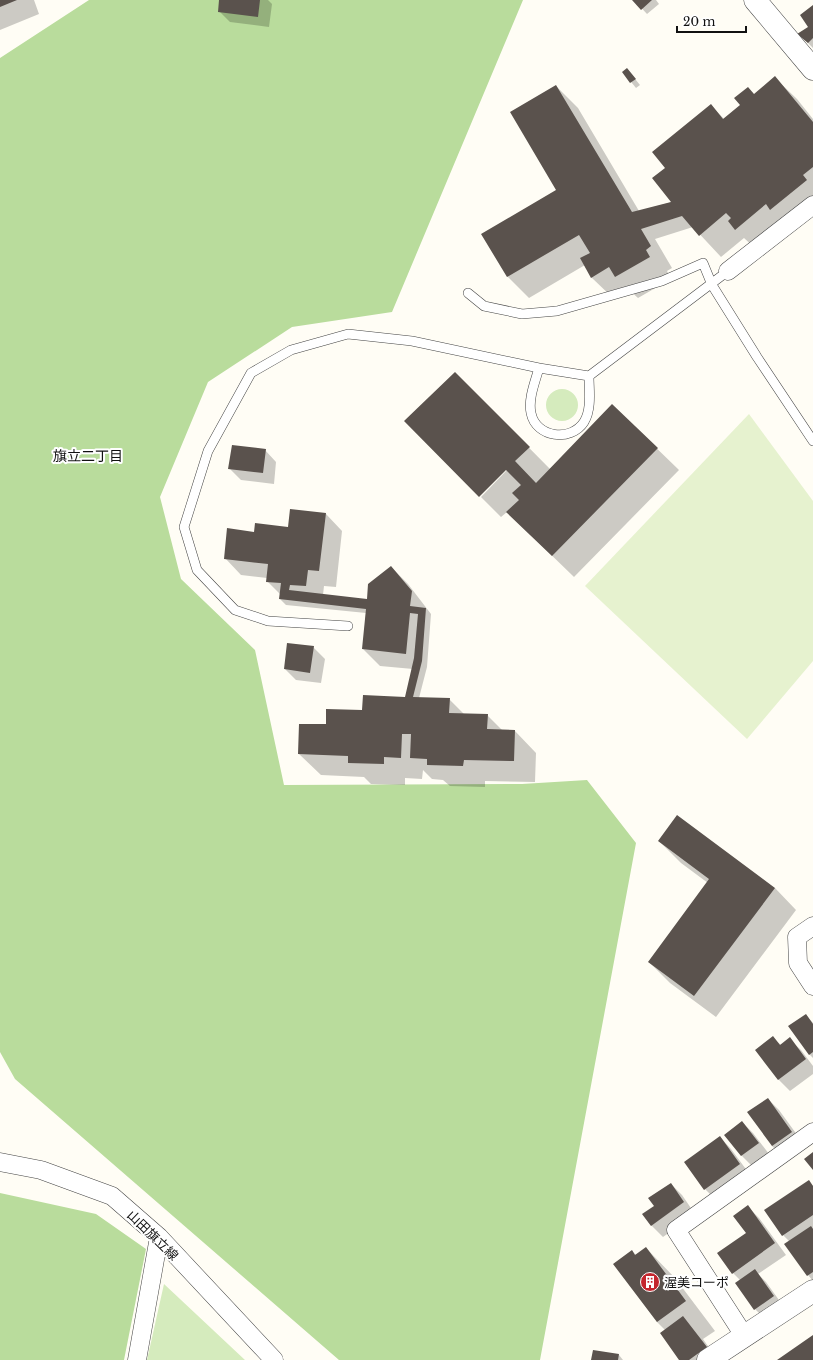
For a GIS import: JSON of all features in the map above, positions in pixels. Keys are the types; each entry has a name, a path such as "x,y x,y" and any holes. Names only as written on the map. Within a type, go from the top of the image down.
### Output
{"street":[{"path":"755,0 813,69"},
{"path":"728,271 813,205"},
{"path":"813,926 797,937 798,963 813,986"},
{"path":"745,1337 676,1230 813,1132"},
{"name":"山田旗立線","path":"0,1162 41,1170 112,1196 159,1237 274,1360"},
{"path":"136,1360 159,1237"},
{"path":"708,1360 813,1291"}],"lane":[{"path":"468,293 484,306 522,314 557,311 662,281 703,263 712,285 756,357 813,441"},
{"path":"348,626 268,622 235,610 197,570 184,527 208,451 251,372 291,350 348,334 412,341 539,368 589,376 712,285 728,271"},
{"path":"539,368 530,405 531,414 539,426 551,434 561,435 570,433 578,429 584,421 588,412 589,376"}],"green space":[{"path":"89,0 523,0 392,312 292,327 208,382 160,497 181,579 255,650 284,785 522,784 587,780 636,843 540,1360 339,1360 15,1079 0,1052 0,58"},
{"path":"559,389 565,389 575,396 578,405 577,411 571,418 565,421 559,421 549,414 546,408 546,402 553,392"},
{"path":"749,414 813,501 813,661 747,739 585,586"},
{"path":"0,1193 96,1214 146,1249 124,1360 0,1360"},
{"path":"164,1284 245,1360 147,1360"}],"building":[{"path":"0,0 17,0 0,7"},
{"path":"219,0 260,0 258,17 218,12"},
{"path":"632,0 652,0 641,10"},
{"path":"813,5 813,38 808,43 797,34 808,27 800,15"},
{"path":"627,68 636,79 630,83 622,72"},
{"path":"775,76 813,122 813,167 803,175 807,180 770,210 766,204 735,230 728,221 731,218 726,213 699,236 682,216 641,229 651,246 646,250 650,257 615,277 609,267 591,278 580,258 590,253 579,235 507,277 481,234 556,190 510,112 556,85 632,212 671,202 652,178 665,168 652,152 711,104 723,119 740,105 734,98 748,87 754,94"},
{"path":"455,372 530,447 515,461 536,483 612,404 658,448 552,556 506,512 519,500 512,493 521,485 506,470 479,497 404,421"},
{"path":"232,445 266,449 263,473 228,469"},
{"path":"290,509 326,513 319,571 308,570 306,586 290,585 289,590 367,599 368,584 391,566 412,591 410,606 426,608 422,661 413,697 450,698 449,713 488,714 487,729 515,730 514,761 464,760 463,766 427,765 427,759 410,758 411,734 402,734 401,758 384,757 384,764 348,763 348,756 298,754 299,724 326,724 326,709 362,710 363,695 405,697 414,658 418,614 410,613 406,654 362,649 366,609 279,599 281,583 266,582 268,564 224,559 227,528 254,532 255,523 288,527"},
{"path":"287,643 314,646 310,673 284,669"},
{"path":"677,815 775,888 694,996 648,962 709,879 658,841"},
{"path":"806,1014 813,1024 813,1052 809,1055 788,1026"},
{"path":"773,1036 780,1045 790,1037 806,1059 778,1080 755,1050"},
{"path":"768,1098 792,1132 772,1146 747,1112"},
{"path":"742,1121 759,1143 741,1156 724,1135"},
{"path":"720,1136 740,1164 704,1190 684,1162"},
{"path":"813,1152 813,1170 804,1159"},
{"path":"809,1180 813,1186 813,1215 782,1236 764,1210"},
{"path":"671,1183 684,1202 651,1226 642,1214 654,1206 648,1198"},
{"path":"748,1205 775,1243 732,1274 717,1253 746,1233 733,1216"},
{"path":"811,1226 813,1229 813,1272 807,1276 784,1244"},
{"name":"渥美コーポ","path":"646,1247 686,1301 657,1322 613,1264 632,1250 635,1255"},
{"path":"755,1269 774,1296 754,1310 735,1283"},
{"path":"683,1316 707,1347 689,1360 679,1360 660,1333"},
{"path":"813,1335 813,1360 777,1360"},
{"path":"593,1350 619,1354 618,1360 591,1360"}],"place":[{"name":"渥美コーポ","path":"650,1282"}],"district":[{"name":"旗立二丁目","path":"88,456"}]}
